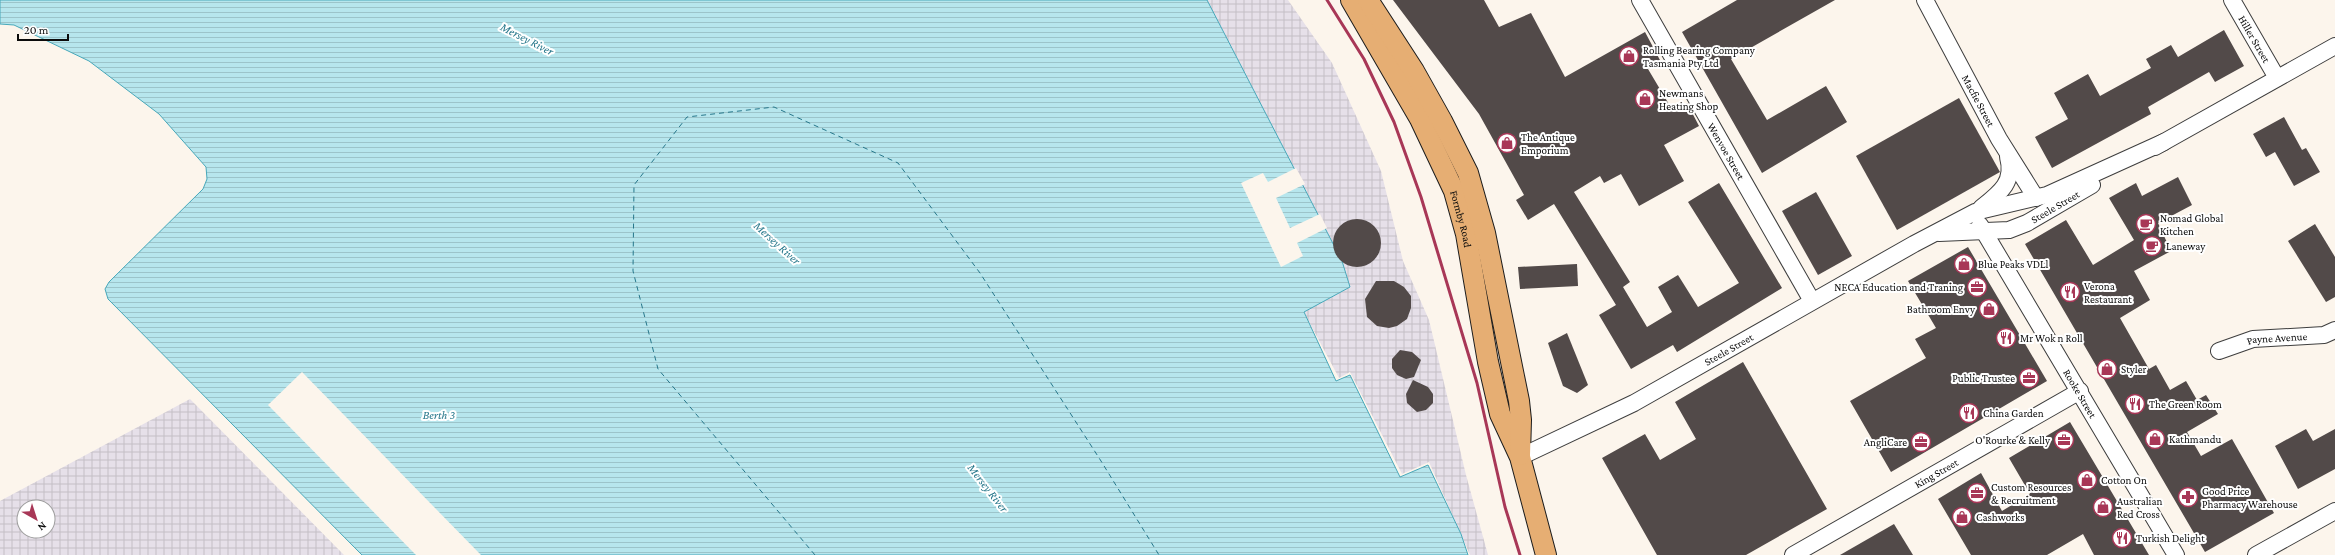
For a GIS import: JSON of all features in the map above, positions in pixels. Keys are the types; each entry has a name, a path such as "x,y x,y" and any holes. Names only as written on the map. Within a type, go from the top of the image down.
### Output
{"main road":[{"name":"Formby Road","path":"1351,0 1420,119 1454,191 1466,234 1488,362 1500,414 1520,457 1546,555"},
{"name":"Formby Road","path":"1368,0 1414,71 1442,122 1474,190 1485,233 1519,401 1521,420 1520,457"}],"street":[{"name":"Wenvoe Street","path":"1640,0 1812,301"},
{"name":"Macfie Street","path":"1925,0 2005,148 2036,198"},
{"name":"Hiller Street","path":"2232,0 2277,78"},
{"name":"Steele Street","path":"1934,233 2009,230 2027,223 2164,142 2335,46"},
{"name":"Steele Street","path":"1520,457 1634,403 1812,301 1974,212 2036,198 2086,179 2164,142"},
{"path":"1974,212 1995,196 2009,179 2010,167 2005,148"},
{"name":"Rooke Street","path":"1974,212 1984,232 2080,391 2176,555"},
{"name":"Payne Avenue","path":"2219,351 2253,339 2324,335 2335,330"},
{"name":"King Street","path":"1793,555 2080,391"},
{"path":"2256,555 2335,511"}],"shaded area":[{"path":"1199,0 1288,0 1332,63 1381,171 1403,261 1429,320 1466,475 1488,555 1470,555 1429,462 1402,474 1350,372 1339,378 1234,181"},
{"path":"190,399 344,555 0,555 0,501"}],"water":[{"path":"0,0 1207,0 1342,261 1350,287 1304,312 1336,381 1350,375 1400,477 1428,465 1461,534 1468,555 362,555 108,299 105,289 109,282 203,189 207,179 206,167 159,114 89,61 14,25 0,24"}],"pier":[{"path":"1296,168 1305,184 1276,198 1290,228 1320,214 1327,228 1297,243 1303,256 1281,267 1241,183 1263,173 1268,182"},
{"path":"302,372 481,555 416,555 268,405"}],"building":[{"path":"1393,0 1484,0 1499,27 1531,13 1565,77 1645,32 1661,62 1648,69 1673,111 1687,103 1699,126 1664,145 1684,181 1639,206 1621,174 1604,183 1600,176 1574,192 1630,282 1623,287 1647,327 1672,312 1658,287 1678,275 1698,307 1739,283 1688,202 1719,183 1782,288 1677,352 1673,345 1631,369 1599,315 1616,305 1554,204 1528,220 1516,200 1524,195 1479,114"},
{"path":"1737,0 1835,0 1731,59 1767,120 1826,86 1847,122 1762,173 1682,32"},
{"path":"2224,30 2244,66 2215,82 2209,72 2148,107 2151,114 2052,168 2035,137 2068,119 2054,93 2088,74 2100,96 2151,68 2146,59 2171,45 2178,57"},
{"path":"1959,98 2000,172 1897,230 1856,156"},
{"path":"2284,117 2302,150 2306,148 2320,172 2294,186 2275,152 2266,157 2253,134"},
{"path":"2178,177 2192,205 2158,223 2171,251 2134,271 2150,300 2120,318 2149,369 2156,365 2170,390 2186,381 2197,400 2206,395 2218,414 2187,432 2201,456 2232,439 2274,513 2205,552 2025,244 2066,220 2093,265 2134,240 2109,198 2136,183 2142,196"},
{"path":"1816,192 1852,256 1818,275 1782,211"},
{"path":"1357,219 1366,221 1374,226 1379,234 1381,243 1379,252 1374,260 1366,265 1357,267 1348,265 1340,260 1335,252 1333,243 1335,234 1340,226 1348,221"},
{"path":"2315,224 2335,257 2335,297 2326,302 2288,241"},
{"path":"1968,247 2047,381 1891,472 1850,401 1926,358 1915,339 1936,328 1908,281"},
{"path":"1577,264 1578,286 1520,289 1518,267"},
{"path":"1376,281 1394,281 1404,287 1411,296 1411,308 1407,319 1397,326 1389,328 1377,326 1367,317 1365,299"},
{"path":"1567,333 1588,385 1577,393 1563,386 1548,343"},
{"path":"1400,350 1412,352 1421,360 1414,377 1406,379 1397,375 1392,368 1392,359"},
{"path":"1743,362 1827,509 1746,555 1657,555 1602,458 1645,434 1660,460 1696,439 1675,402"},
{"path":"1413,380 1428,387 1433,394 1433,403 1426,410 1417,412 1407,403 1406,394"},
{"path":"2070,422 2149,555 2094,555 2083,534 2047,555 1971,555 1938,499 1981,473 2002,511 2030,494 2009,458"},
{"path":"2306,429 2313,441 2335,429 2335,469 2298,489 2275,446"},
{"path":"1894,524 1913,555 1840,555"}],"ferry route":[{"path":"815,555 658,369 633,271 634,185 687,117 774,107 898,163 980,273 1101,461 1159,555"}],"railway":[{"path":"1327,0 1364,59 1394,122 1421,197 1477,383 1505,507 1520,555"}],"place":[{"name":"Rolling Bearing Company Tasmania Pty Ltd","path":"1629,56"},
{"name":"Newmans Heating Shop","path":"1645,99"},
{"name":"The Antique Emporium","path":"1507,143"},
{"name":"Nomad Global Kitchen","path":"2146,224"},
{"name":"Laneway","path":"2152,246"},
{"name":"Blue Peaks VDLl","path":"1964,264"},
{"name":"NECA Education and Traning","path":"1977,287"},
{"name":"Verona Restaurant","path":"2070,292"},
{"name":"Bathroom Envy","path":"1989,309"},
{"name":"Mr Wok n Roll","path":"2006,338"},
{"name":"Styler","path":"2107,369"},
{"name":"Public Trustee","path":"2029,378"},
{"name":"The Green Room","path":"2135,404"},
{"name":"China Garden","path":"1969,413"},
{"name":"Kathmandu","path":"2155,439"},
{"name":"O'Rourke & Kelly","path":"2064,440"},
{"name":"AngliCare","path":"1921,442"},
{"name":"Cotton On","path":"2087,480"},
{"name":"Custom Resources & Recruitment","path":"1977,493"},
{"name":"Good Price Pharmacy Warehouse","path":"2188,497"},
{"name":"Australian Red Cross","path":"2103,507"},
{"name":"Cashworks","path":"1962,517"},
{"name":"Turkish Delight","path":"2122,538"}],"water label":[{"name":"Mersey River","path":"527,39"},
{"name":"Mersey River","path":"777,243"},
{"name":"Berth 3","path":"439,415"},
{"name":"Mersey River","path":"988,488"}]}
